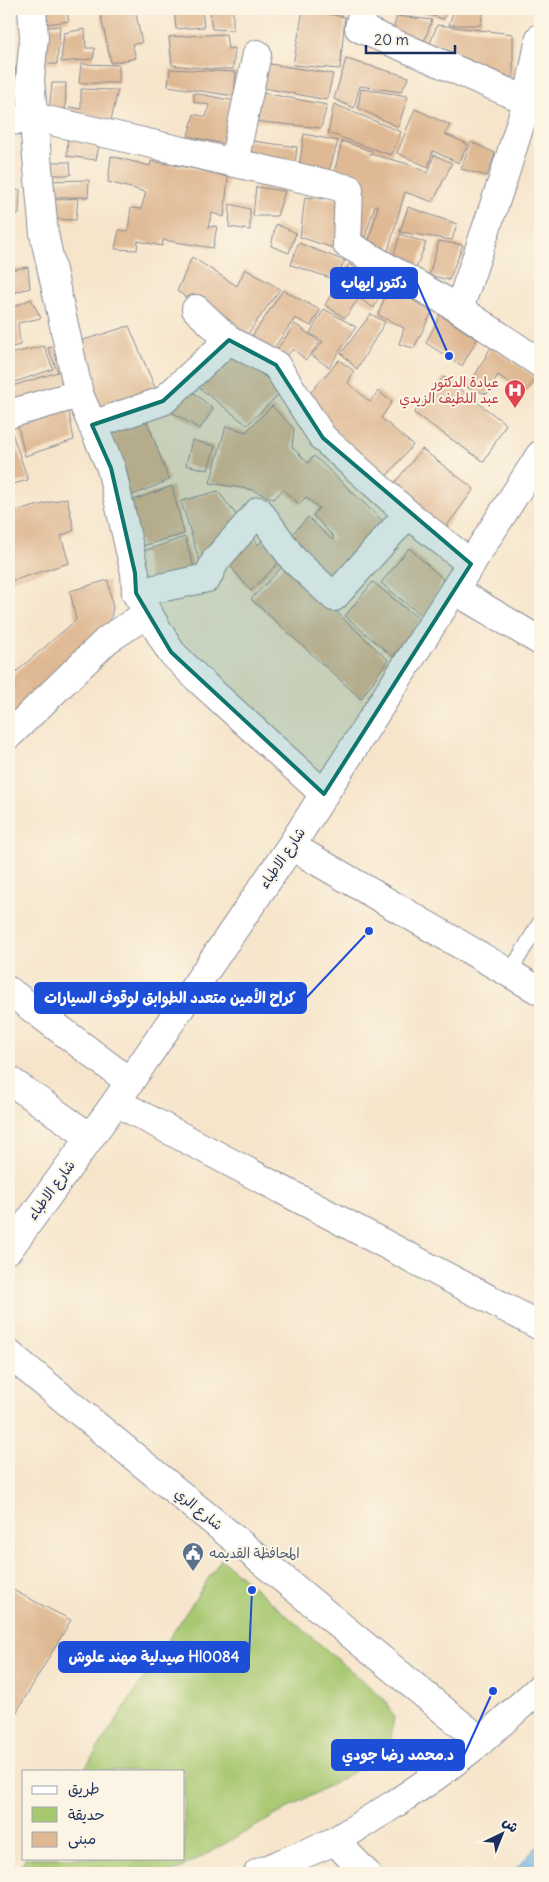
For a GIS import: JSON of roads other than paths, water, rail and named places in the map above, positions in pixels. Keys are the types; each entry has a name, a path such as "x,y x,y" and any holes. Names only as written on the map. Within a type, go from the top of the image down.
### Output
{"street":[{"path":"32,9 34,37 30,80 21,120 79,394 111,468 142,603 171,652 184,666 324,794"},
{"path":"364,9 359,28 534,102"},
{"path":"459,309 504,176 534,102 540,38"},
{"path":"234,162 257,54"},
{"path":"21,120 38,118 350,189 346,244 459,309 540,363"},
{"path":"196,309 229,340 276,365 323,438 408,514 470,564"},
{"path":"92,426 163,401 229,340"},
{"path":"9,414 79,394"},
{"name":"شارع الاطباء","path":"9,1249 123,1092 291,846 540,456"},
{"path":"9,735 107,640 142,603 207,578 216,560 258,511 293,559 334,597 408,514"},
{"path":"454,590 540,641"},
{"path":"291,846 540,991"},
{"path":"9,991 123,1092 540,1326"},
{"path":"9,1080 90,1137"},
{"name":"شارع الري","path":"9,1354 481,1741"},
{"path":"258,1873 335,1841 436,1776 481,1741 540,1688"},
{"path":"335,1841 366,1873"}],"lane":[{"path":"510,972 540,922"}],"water":[{"path":"540,1843 540,1873 512,1873"}],"place":[{"name":"دكتور ايهاب","path":"449,356"},
{"name":"عيادة الدكتور عبد اللطيف الزيدي","path":"515,409"},
{"name":"كراح الأمين متعدد الطوابق لوقوف السيارات","path":"369,931"},
{"name":"المحافظة القديمه","path":"193,1572"},
{"name":"صيدلية مهند علوش Hl0084","path":"252,1590"},
{"name":"د.محمد رضا جودي","path":"493,1691"}]}
